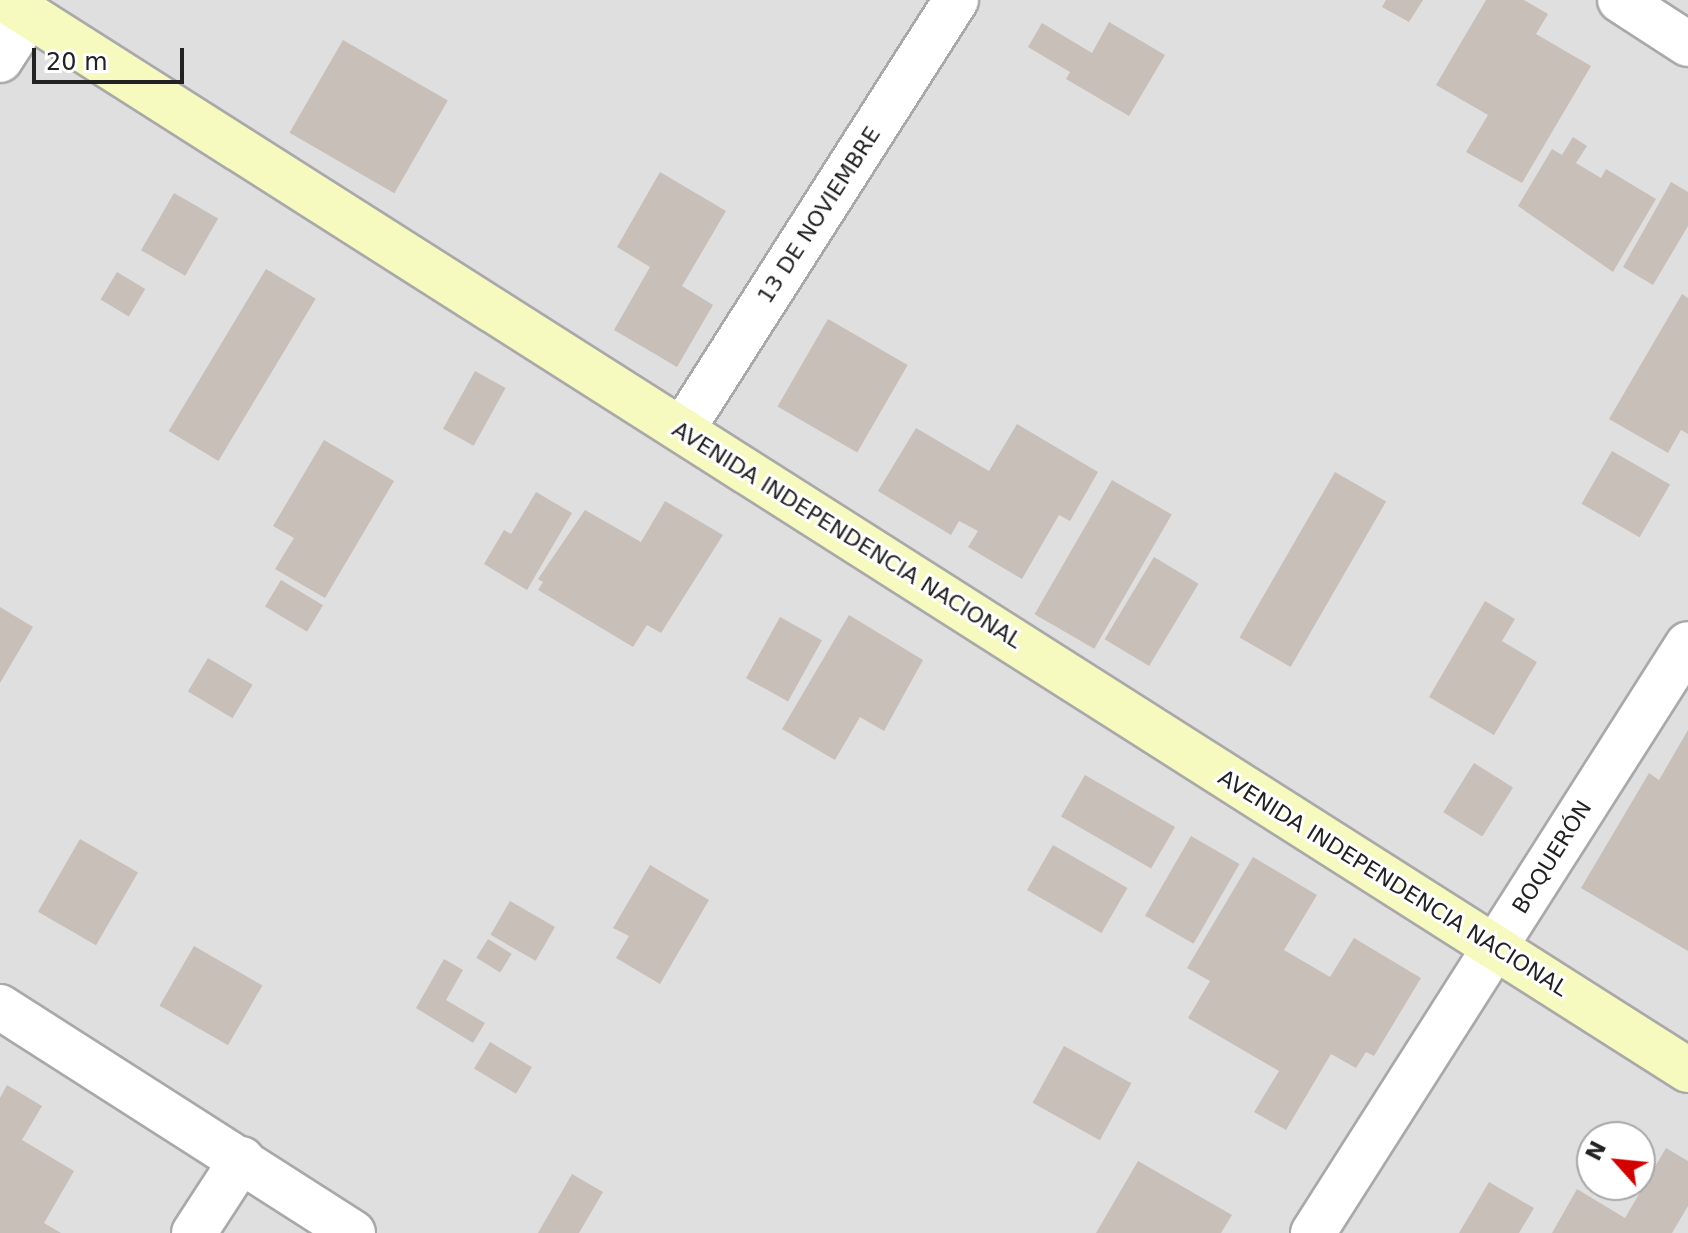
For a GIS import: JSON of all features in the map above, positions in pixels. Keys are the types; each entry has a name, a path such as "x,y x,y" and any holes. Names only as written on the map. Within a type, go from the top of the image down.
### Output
{"main road":[{"name":"AVENIDA INDEPENDENCIA NACIONAL","path":"17,8 1688,1070"}],"street":[{"name":"13 DE NOVIEMBRE","path":"682,430 956,0"},
{"path":"1620,0 1688,44"},
{"path":"0,60 17,8"},
{"name":"BOQUERÓN","path":"1313,1233 1688,644"},
{"path":"0,1007 242,1159 353,1233"},
{"path":"194,1233 242,1159"}],"shaded area":[{"path":"0,0 1688,0 1688,1233 0,1233"}],"building":[{"path":"1386,0 1423,0 1409,22 1382,7"},
{"path":"1486,0 1524,0 1548,14 1536,34 1591,66 1522,183 1466,152 1488,115 1436,85"},
{"path":"1109,22 1165,55 1129,116 1066,79 1070,72 1028,47 1042,23 1092,53"},
{"path":"343,40 448,100 394,193 290,133"},
{"path":"1573,137 1587,146 1576,163 1601,178 1606,169 1656,199 1613,272 1518,206 1552,149 1562,155"},
{"path":"660,172 726,211 682,286 713,305 677,367 614,330 650,267 617,247"},
{"path":"1671,182 1688,192 1688,226 1653,285 1623,267"},
{"path":"174,193 218,218 185,276 141,250"},
{"path":"266,269 316,299 218,461 169,431"},
{"path":"117,272 145,289 129,316 101,299"},
{"path":"1682,294 1688,298 1688,434 1681,430 1668,453 1609,419"},
{"path":"828,319 908,365 857,452 778,406"},
{"path":"475,371 506,388 474,446 443,429"},
{"path":"1017,424 1098,472 1070,521 1059,515 1022,579 968,547 978,531 959,521 951,535 878,491 916,428 989,471"},
{"path":"324,440 394,481 325,598 275,569 294,538 273,526"},
{"path":"1612,451 1670,484 1640,537 1582,504"},
{"path":"1335,472 1386,502 1291,667 1240,637"},
{"path":"1112,480 1172,514 1094,649 1034,614"},
{"path":"536,492 572,513 527,590 484,564 504,530 511,534"},
{"path":"665,501 723,535 661,633 647,625 633,647 538,590 543,582 538,579 585,510 641,542"},
{"path":"1154,557 1199,584 1149,666 1105,639"},
{"path":"281,580 323,605 307,632 265,607"},
{"path":"1485,601 1515,619 1502,641 1537,662 1494,735 1429,697"},
{"path":"0,607 33,627 0,683"},
{"path":"849,615 923,660 884,731 860,717 835,760 782,729"},
{"path":"780,617 822,640 788,701 746,678"},
{"path":"208,658 253,685 232,718 188,691"},
{"path":"1688,730 1688,951 1581,888 1649,773 1659,780"},
{"path":"1474,763 1513,787 1482,837 1443,812"},
{"path":"1085,775 1175,827 1151,869 1061,817"},
{"path":"1191,836 1239,864 1193,944 1145,916"},
{"path":"80,839 138,872 96,945 38,912"},
{"path":"1053,845 1127,888 1101,933 1027,890"},
{"path":"1253,857 1317,895 1284,950 1330,977 1354,938 1421,978 1374,1056 1366,1052 1356,1068 1331,1054 1286,1130 1254,1112 1279,1071 1188,1018 1210,981 1187,968"},
{"path":"650,865 709,900 660,984 616,958 629,936 613,928"},
{"path":"510,901 555,927 536,961 490,935"},
{"path":"488,939 512,954 500,972 476,958"},
{"path":"194,946 262,986 228,1045 160,1006"},
{"path":"444,959 463,970 446,1000 485,1023 473,1043 416,1008"},
{"path":"490,1042 532,1067 516,1094 474,1069"},
{"path":"1064,1046 1131,1083 1100,1140 1032,1103"},
{"path":"7,1085 42,1106 22,1140 74,1171 44,1223 61,1233 0,1233 0,1098"},
{"path":"1666,1148 1688,1161 1688,1206 1672,1233 1552,1233 1576,1191 1576,1201 1597,1201 1625,1218 1635,1201 1656,1201 1656,1165"},
{"path":"1138,1161 1232,1215 1221,1233 1096,1233"},
{"path":"572,1174 603,1192 579,1233 538,1233"},
{"path":"1489,1182 1534,1208 1519,1233 1459,1233"}]}
